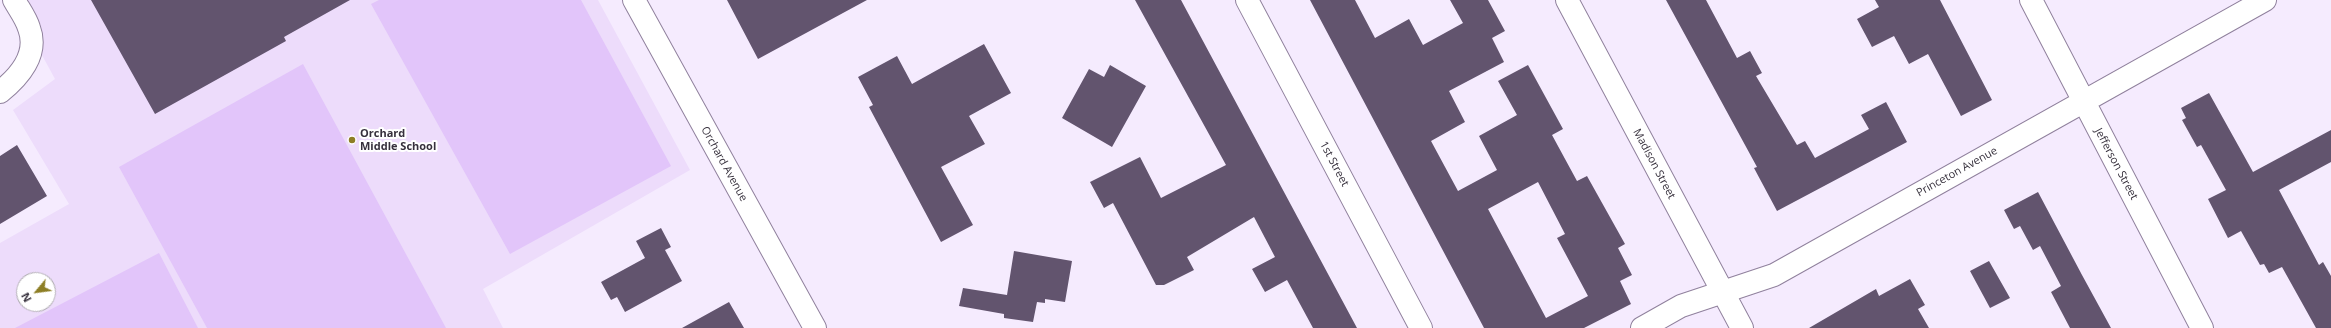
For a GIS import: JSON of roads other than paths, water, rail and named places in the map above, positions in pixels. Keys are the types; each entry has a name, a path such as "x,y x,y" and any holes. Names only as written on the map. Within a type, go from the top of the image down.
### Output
{"street":[{"path":"0,92 16,79 26,64 31,39 29,28 14,0"},
{"name":"Orchard Avenue","path":"634,0 815,328"},
{"name":"1st Street","path":"1247,0 1421,328"},
{"name":"Madison Street","path":"1567,0 1742,328"},
{"name":"Jefferson Street","path":"2031,0 2202,328"},
{"name":"Princeton Avenue","path":"1642,328 1681,306 1774,276 2265,0"}],"place":[{"name":"Orchard Middle School","path":"352,140"}]}
